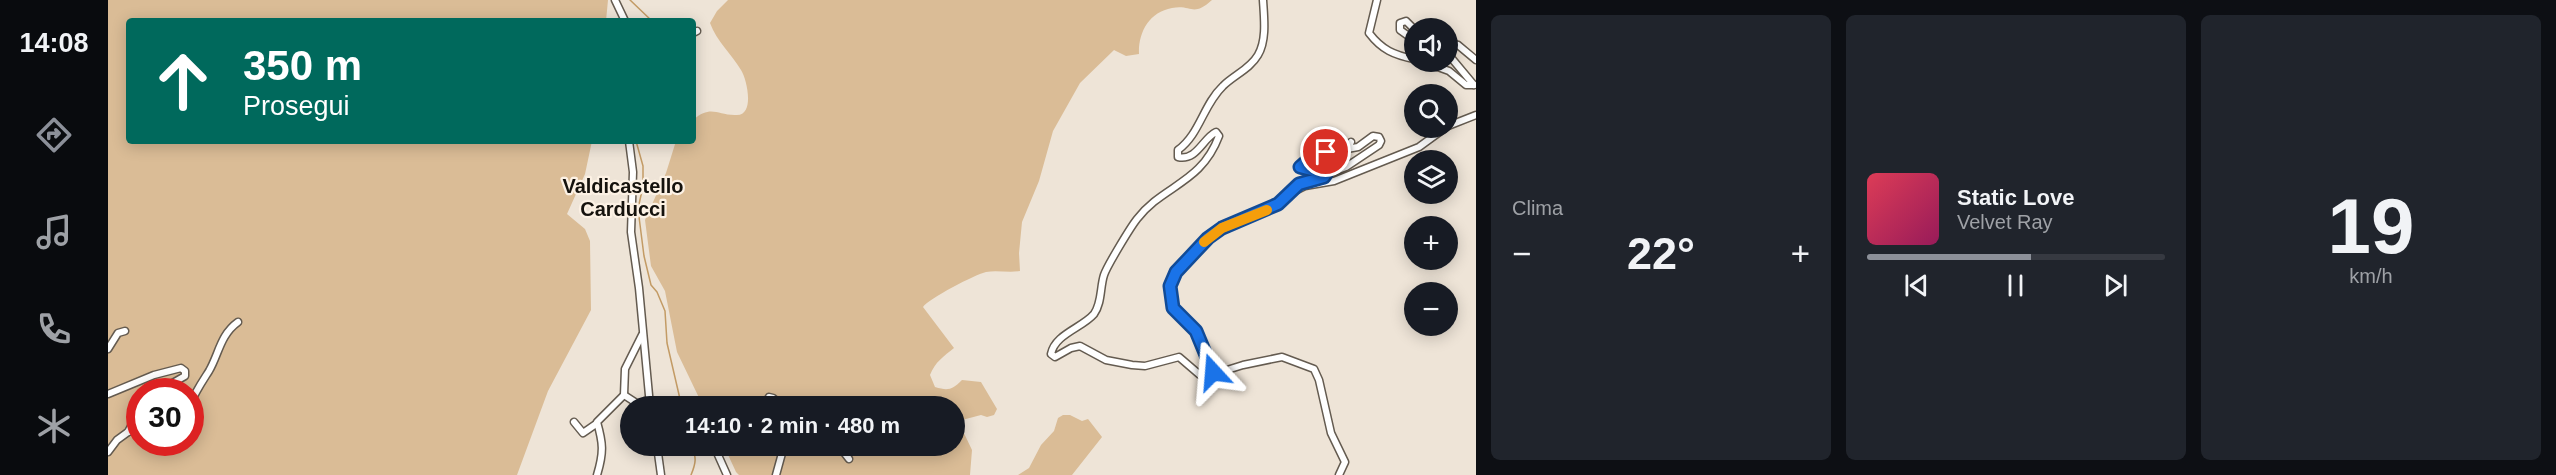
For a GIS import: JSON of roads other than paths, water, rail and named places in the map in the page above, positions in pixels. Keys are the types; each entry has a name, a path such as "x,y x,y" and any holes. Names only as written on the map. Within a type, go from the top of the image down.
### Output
{"street":[{"path":"615,0 624,18"},
{"path":"1263,0 1264,37 1259,54 1251,65 1228,81 1216,94 1205,110 1194,136 1178,150 1178,157 1192,155 1216,132 1219,136 1210,154 1196,173 1166,193 1137,219 1105,272 1095,313 1063,337 1052,349 1051,354 1054,357 1080,346 1107,360 1145,366 1179,357 1204,377 1243,365 1282,357 1301,362 1314,369 1319,380 1330,433 1345,462 1338,475"},
{"path":"1377,0 1369,33 1380,47 1404,57"},
{"path":"1404,22 1400,23 1400,30 1404,33"},
{"path":"1458,45 1476,60"},
{"path":"1458,66 1475,87"},
{"path":"1450,72 1466,85 1475,87"},
{"path":"1458,123 1476,116"},
{"path":"1212,373 1196,331 1173,308 1170,286 1176,272 1208,238 1222,228 1278,204 1299,184 1347,167 1379,145 1381,141 1379,137 1373,136 1358,147 1347,149 1351,142"},
{"path":"1291,193 1305,186 1334,181 1419,147 1431,138"},
{"path":"630,144 633,172 631,232 650,396"},
{"path":"1326,152 1309,159 1300,167 1326,174"},
{"path":"204,381 225,336 238,322"},
{"path":"108,349 118,333 125,331"},
{"path":"574,422 584,433 624,395 625,369 643,334"},
{"path":"147,378 182,368 185,371 183,378"},
{"path":"108,394 126,387"},
{"path":"596,424 602,433 603,450 597,475"},
{"path":"108,452 117,440 126,433"},
{"path":"658,456 661,475"},
{"path":"718,456 727,475"},
{"path":"776,475 781,456"}],"waterway":[{"path":"630,0 649,18"},
{"path":"637,144 643,166 643,186 638,209 644,256 651,285 657,292 665,311 667,343 679,396"},
{"path":"691,475 694,456"}],"district":[{"name":"Valdicastello Carducci","path":"623,198"}]}
